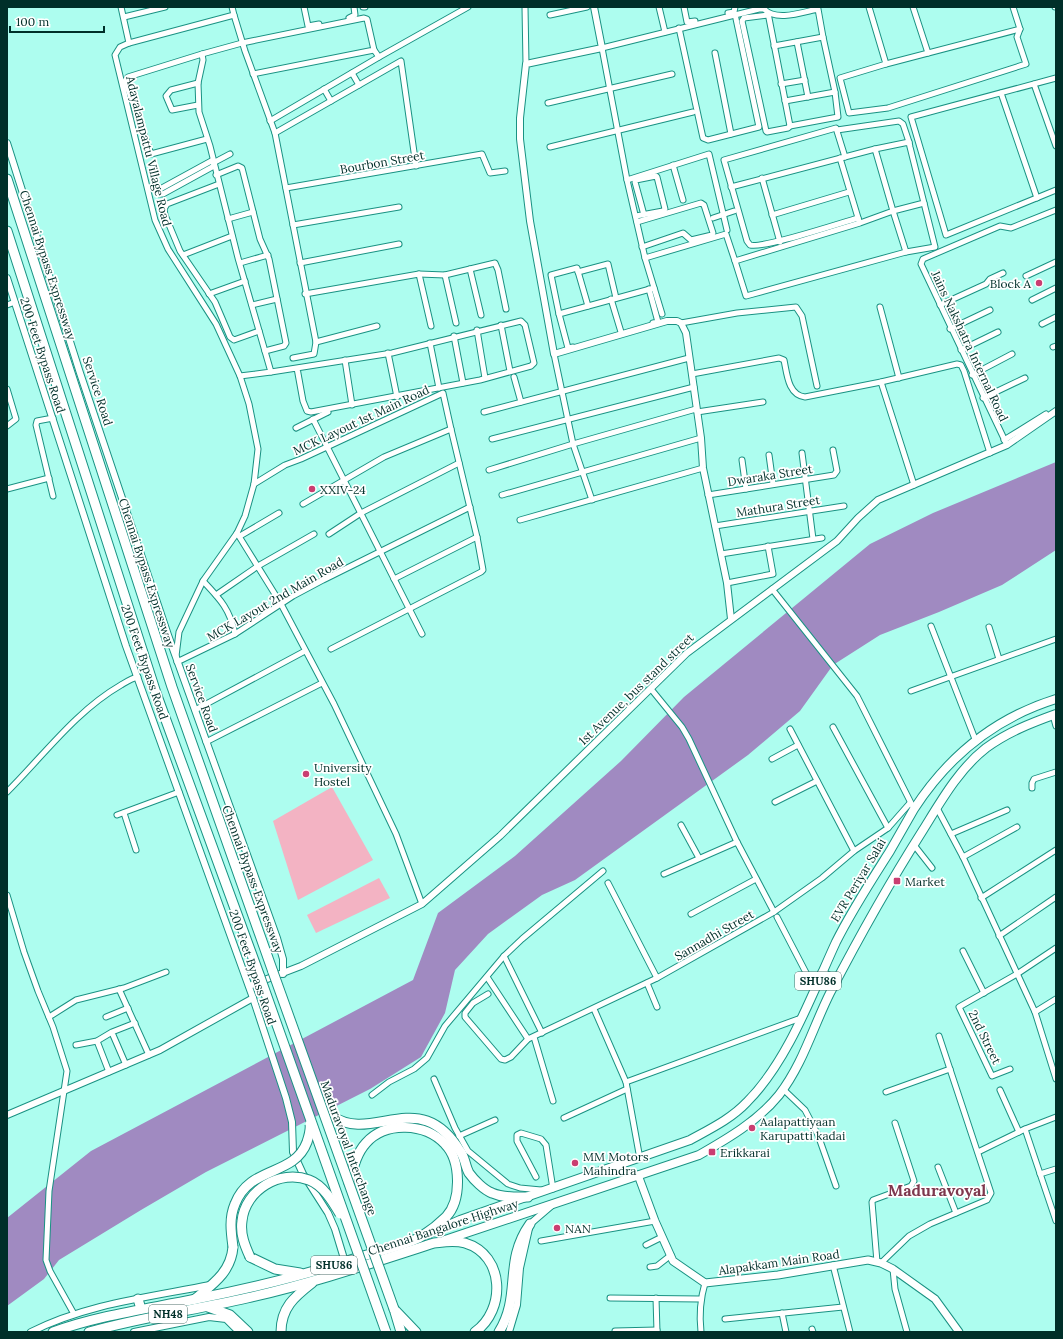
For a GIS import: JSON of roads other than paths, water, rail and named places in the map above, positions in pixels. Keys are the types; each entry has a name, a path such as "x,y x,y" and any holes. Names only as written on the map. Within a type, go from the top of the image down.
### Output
{"highway":[{"name":"Chennai Bypass Expressway","path":"7,179 172,686 273,972"},
{"path":"7,231 156,693 260,977 353,1238 384,1330"},
{"name":"Maduravoyal Interchange","path":"273,972 401,1332"},
{"path":"318,1099 332,1116 348,1122 366,1125 412,1118 426,1121 439,1127 461,1151 469,1173 491,1193 505,1196 528,1197"},
{"path":"194,1300 220,1278 229,1265 233,1247 231,1220 239,1196 251,1182 258,1177 290,1163 299,1157 304,1149 310,1127 306,1107"},
{"path":"349,1183 358,1156 366,1144 379,1133 398,1128 418,1129 429,1132 439,1139 446,1145 451,1153 457,1173 458,1189 454,1205 447,1216 421,1237"},
{"path":"305,1274 275,1269 250,1257 245,1248 242,1233 242,1220 246,1208 254,1194 263,1186 272,1180 281,1178 309,1180 324,1190 353,1238"},
{"path":"498,1332 507,1319 513,1295 513,1270 516,1251 530,1224"},
{"name":"Chennai Bangalore Highway","path":"247,1293 421,1237"},
{"path":"434,1243 449,1241 465,1243 484,1254 493,1269 498,1287 492,1313 486,1322 475,1332"},
{"name":"Chennai Bangalore Highway","path":"247,1293 314,1281 434,1243"},
{"path":"281,1332 281,1322 286,1307 299,1293 314,1281"},
{"name":"NH48","path":"54,1332 87,1322 141,1309 247,1293"},
{"name":"NH48","path":"89,1332 202,1308 247,1293"},
{"path":"138,1299 141,1309"},
{"path":"200,1318 202,1308 230,1315 248,1332"},
{"path":"394,1309 416,1332"}],"main road":[{"name":"EVR Periyar Salai","path":"528,1197 640,1159 690,1140 720,1124 747,1102 781,1059 854,906 913,806 945,768 975,739 1030,706 1056,699"},
{"name":"SHU86","path":"554,1204 699,1155 729,1138 778,1096 795,1073 837,981 914,845 960,774 985,749 1016,729 1054,714"},
{"path":"822,973 837,981"},
{"name":"Alapakkam Main Road","path":"638,1176 655,1221 673,1261 705,1282 778,1275 868,1260 893,1269 935,1299 959,1332"},
{"name":"Chennai Bangalore Highway","path":"421,1237 460,1220 528,1197"},
{"name":"Chennai Bangalore Highway","path":"434,1243 554,1204"}],"street":[{"path":"121,7 129,43"},
{"path":"124,17 165,7"},
{"path":"232,7 242,43 275,133 305,294 316,342 314,354 293,358"},
{"path":"304,7 308,26 353,17 354,7"},
{"path":"270,121 468,7"},
{"path":"525,7 526,64 520,118 520,139 530,221 561,392 573,444 592,500"},
{"path":"550,15 587,7"},
{"path":"588,306 577,268 551,275 568,348 658,322 659,313 651,288 627,180 619,130 594,7"},
{"path":"659,7 665,32"},
{"path":"684,7 688,22 690,22 734,12 735,7"},
{"path":"869,7 886,64"},
{"path":"914,7 928,53"},
{"path":"1013,7 1020,29 1017,37 1026,64 888,108 848,113 840,78 886,64 1020,29"},
{"path":"526,64 602,48 735,14 764,9 768,14 790,126"},
{"path":"818,9 835,92 838,117 790,126 788,128 768,132 766,131 742,21 744,18 768,14 790,15 818,9"},
{"path":"679,28 703,138 708,140 760,128 735,14"},
{"name":"Adayalampattu Village Road","path":"176,660 179,632 203,581 239,534 254,484 258,448 249,404 240,376 216,324 161,235 149,198 115,55 120,47 129,43 234,15"},
{"path":"207,139 151,154 125,81 128,77 242,43 364,18 367,19 374,50 379,57"},
{"path":"774,46 823,37"},
{"path":"797,42 808,97"},
{"path":"253,74 374,50"},
{"path":"715,53 731,134"},
{"path":"202,54 203,60 198,83 198,106 232,236 271,372"},
{"path":"275,133 401,61 416,166"},
{"path":"352,73 359,85"},
{"path":"548,103 610,90 672,74"},
{"path":"1056,78 911,117 946,235 1056,190"},
{"path":"781,84 805,80"},
{"path":"198,83 171,90 166,96 172,110 198,106"},
{"path":"1034,84 1056,146"},
{"path":"324,89 331,101"},
{"path":"784,101 835,92"},
{"path":"1001,93 1037,198"},
{"path":"550,147 693,112"},
{"path":"645,258 726,234 746,296 906,252 935,247 909,142 903,124 899,121 837,130 836,128 724,160 747,241 750,245 754,246 779,240 858,218"},
{"path":"837,130 849,192 860,223"},
{"path":"732,186 842,157 909,142"},
{"name":"Service Road","path":"7,143 80,373 176,660 279,945 283,959 283,974"},
{"path":"875,149 906,252"},
{"path":"149,198 163,194 230,154"},
{"name":"Bourbon Street","path":"286,188 482,154 490,174 505,171"},
{"path":"627,180 709,154 727,230"},
{"path":"673,165 684,200"},
{"path":"216,174 238,166 242,168 260,239 268,255 286,343 284,346 265,351"},
{"path":"636,216 663,211 665,209 658,177 656,176 636,180 635,182 644,214"},
{"path":"762,178 781,247"},
{"path":"219,184 165,206 165,215 183,255 209,294 234,340 259,331"},
{"path":"772,215 849,192"},
{"path":"637,222 701,203 704,205 713,232 712,235 691,240 683,233 642,247"},
{"path":"735,261 860,223 893,211 924,203"},
{"path":"293,225 399,207"},
{"name":"Jains Nakshatra Internal Road","path":"1005,442 950,329 921,264 923,259 1000,226 1011,228 1056,210"},
{"path":"713,218 734,211"},
{"path":"228,219 253,212"},
{"path":"183,255 232,236"},
{"path":"300,263 399,244"},
{"path":"240,263 268,255"},
{"path":"1026,276 1056,262"},
{"path":"305,294 420,274 445,275 495,263 506,309"},
{"path":"578,272 608,264 621,332"},
{"path":"470,269 481,314"},
{"path":"940,305 986,284 990,279 1003,273"},
{"path":"420,274 432,326"},
{"path":"445,275 456,323"},
{"name":"200 Feet Bypass Road","path":"7,278 138,677 253,998 290,1112 293,1152 303,1174 328,1213 335,1229 345,1262"},
{"path":"209,294 245,281"},
{"path":"559,314 651,288"},
{"path":"1032,300 1056,288"},
{"path":"252,305 277,298"},
{"path":"7,305 15,302"},
{"path":"554,354 667,321 677,321 681,323 737,313 796,306 802,316 817,386"},
{"path":"880,308 900,378"},
{"path":"950,329 990,310"},
{"path":"1042,324 1056,317"},
{"path":"240,376 388,353 516,321 523,322 534,363 531,366 463,383 396,397 308,412 303,401 296,368"},
{"path":"681,323 686,333 701,438 703,468 727,583 731,619"},
{"path":"500,325 510,371"},
{"path":"316,342 376,326"},
{"path":"477,330 485,378"},
{"path":"961,350 998,332"},
{"path":"454,336 463,383"},
{"path":"430,343 439,388"},
{"path":"388,353 396,397"},
{"path":"972,374 1012,354"},
{"path":"484,412 689,358"},
{"path":"692,374 779,358 784,360 790,387 799,396 818,396 957,364 961,365 990,453"},
{"path":"345,360 352,405"},
{"path":"514,377 520,402"},
{"path":"983,398 1025,378"},
{"path":"882,382 914,485"},
{"path":"492,438 694,387"},
{"path":"7,389 16,418 7,426"},
{"name":"MCK Layout 1st Main Road","path":"254,484 285,465 443,393 451,430"},
{"path":"489,470 573,444 696,411 763,402"},
{"name":"1st Avenue, bus stand street","path":"283,974 422,904 500,836 687,652 837,541 858,518 878,500 990,453 1005,442 1056,411"},
{"path":"296,428 328,412"},
{"path":"1005,442 1046,414"},
{"path":"53,418 37,421 36,425 53,496"},
{"path":"313,419 422,634"},
{"path":"302,504 384,457 451,430 477,537 483,570 408,607 331,649"},
{"path":"502,495 701,438"},
{"name":"Dwaraka Street","path":"708,495 834,475 837,471 833,450"},
{"path":"802,453 813,539"},
{"path":"769,454 773,484"},
{"path":"742,460 746,489"},
{"path":"329,534 361,513 460,463"},
{"path":"520,520 703,468"},
{"path":"7,489 48,478"},
{"name":"Mathura Street","path":"715,526 844,506"},
{"name":"MCK Layout 2nd Main Road","path":"176,660 235,634 282,604 381,551 470,507"},
{"path":"279,513 239,534 282,604 322,682 396,834 422,904"},
{"path":"216,595 258,566 314,534"},
{"path":"394,579 477,537"},
{"path":"721,554 822,538"},
{"path":"727,583 772,574 768,546"},
{"path":"203,581 216,595 231,617 235,634"},
{"path":"772,589 857,696 913,806"},
{"path":"931,626 952,676 975,739"},
{"path":"989,627 999,659"},
{"path":"911,691 1056,639"},
{"path":"195,710 305,651"},
{"path":"7,792 71,723 107,693 138,677"},
{"path":"206,742 322,682"},
{"path":"651,689 682,727 689,739 737,842 814,988"},
{"path":"1054,714 1056,726"},
{"path":"833,727 888,828"},
{"path":"790,729 854,851"},
{"path":"772,759 798,745"},
{"path":"1032,788 1034,779 1056,772"},
{"path":"775,802 817,781"},
{"path":"117,815 179,792"},
{"name":"Sannadhi Street","path":"488,994 473,1003 465,1013 465,1017 501,1059 505,1060 511,1057 528,1039 657,978 775,914 854,851 888,828 913,806"},
{"path":"937,808 963,857 980,898 1035,1012 1056,1077"},
{"path":"951,834 1007,810"},
{"path":"124,813 136,850"},
{"path":"681,825 699,858"},
{"path":"963,857 1017,827"},
{"path":"664,874 737,842"},
{"path":"914,845 932,868"},
{"path":"980,898 1056,850"},
{"path":"372,1095 388,1082 414,1069 426,1058 444,1026 504,956 603,871"},
{"path":"691,914 756,879"},
{"path":"608,883 657,978"},
{"path":"7,895 24,952 49,1016 66,1071 65,1090 49,1191 46,1260 50,1271 74,1314"},
{"path":"999,936 1056,897"},
{"name":"2nd Street","path":"1010,1068 992,1076 959,1007 1017,974 1056,948"},
{"path":"963,951 984,993"},
{"path":"504,956 542,1033"},
{"path":"49,1016 76,1000 118,989 166,972"},
{"path":"249,986 283,974"},
{"path":"487,977 528,1039"},
{"path":"647,983 657,1007"},
{"path":"118,989 136,1023 149,1055"},
{"path":"7,1115 149,1055 253,998"},
{"path":"1035,1012 1056,999"},
{"path":"106,1017 128,1008"},
{"path":"594,1009 626,1082 640,1159"},
{"path":"626,1082 801,1018"},
{"path":"76,1045 97,1041 112,1032 136,1023"},
{"path":"113,1035 126,1065"},
{"path":"879,1263 909,1236 930,1224 990,1197 991,1193 939,1036"},
{"path":"534,1037 553,1101"},
{"path":"97,1041 108,1072"},
{"path":"886,1092 950,1069"},
{"path":"434,1079 459,1136 468,1151 508,1184 520,1188 550,1190 546,1145 541,1139 521,1133 517,1135 517,1140 536,1177"},
{"path":"783,1088 805,1110 818,1135 836,1186"},
{"path":"564,1118 628,1089"},
{"path":"1000,1090 1019,1132"},
{"path":"978,1152 1025,1129 1056,1117"},
{"path":"459,1136 495,1120"},
{"path":"879,1263 872,1202 873,1200 911,1186 914,1181 895,1123"},
{"path":"1025,1129 1056,1221"},
{"path":"938,1167 956,1213"},
{"path":"1040,1174 1056,1169"},
{"path":"509,1332 517,1305 520,1268 530,1224 554,1204"},
{"path":"541,1241 655,1221"},
{"path":"646,1244 662,1237"},
{"path":"650,1267 657,1266 671,1255"},
{"path":"833,1265 850,1332"},
{"path":"893,1269 895,1289 907,1332"},
{"path":"701,1332 699,1318 700,1299 705,1282"},
{"path":"31,1332 48,1323 74,1314 212,1284"},
{"path":"610,1298 700,1299"},
{"path":"615,1331 657,1331 656,1298"},
{"path":"726,1319 843,1307"},
{"path":"782,1313 786,1332"},
{"path":"134,1332 200,1318 213,1317 226,1320 239,1332"}],"place":[{"name":"Block A","path":"1039,283"},
{"name":"XXIV-24","path":"312,489"},
{"name":"University Hostel","path":"306,774"},
{"name":"Market","path":"897,881"},
{"name":"Aalapattiyaan Karupatti kadai","path":"752,1128"},
{"name":"Erikkarai","path":"712,1152"},
{"name":"MM Motors Mahindra","path":"575,1163"},
{"name":"NAN","path":"557,1228"}],"district":[{"name":"Maduravoyal","path":"937,1190"}]}
